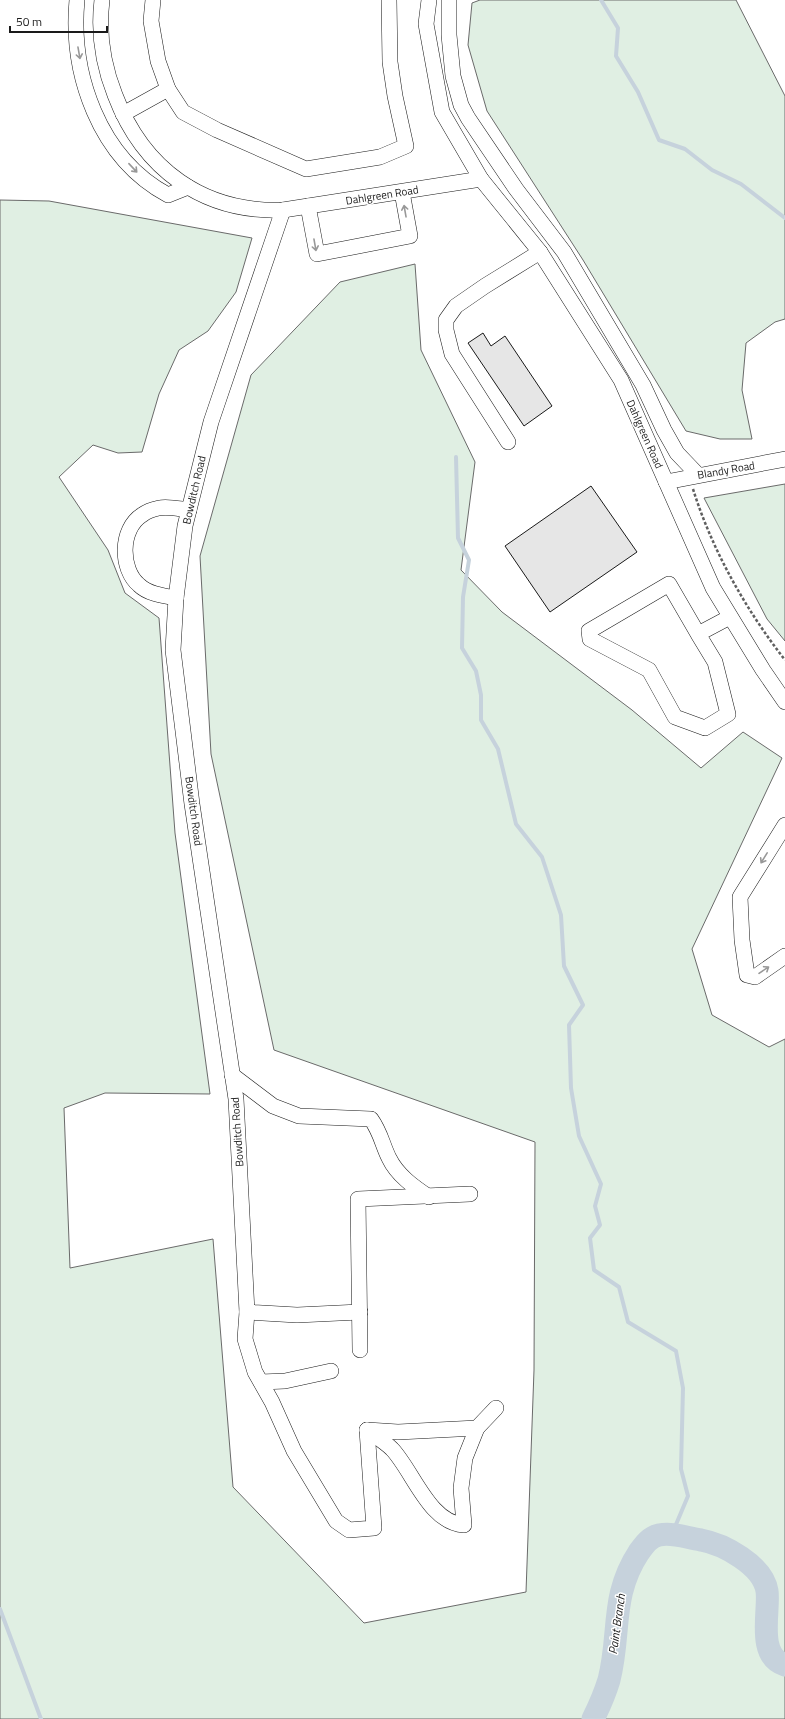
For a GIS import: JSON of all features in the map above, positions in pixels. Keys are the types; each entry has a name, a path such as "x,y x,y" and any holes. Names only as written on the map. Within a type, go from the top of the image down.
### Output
{"street":[{"path":"77,0 75,18 78,49 86,92 99,123 116,149 140,176 158,190 168,195 188,187"},
{"name":"Dahlgreen Road","path":"102,0 100,23 104,60 108,76 122,114 134,135 153,160 163,170 188,187 210,199 249,209 283,210 481,179"},
{"path":"153,0 151,20 158,61 168,89 183,112 217,130 306,168 348,163 385,155 406,146 395,96 390,62 389,0"},
{"name":"Dahlgreen Road","path":"429,0 426,24 442,112 481,179 540,252 621,380 713,588 763,670 785,702"},
{"path":"450,0 449,35 453,76 461,105 468,118 516,189 564,252 644,385 664,430 677,453 694,476"},
{"path":"122,114 168,89"},
{"path":"308,206 317,254 410,236 402,192"},
{"name":"Bowditch Road","path":"283,210 211,422 185,526 176,598 172,650 192,804 236,1099 247,1312 245,1339 255,1372 272,1402 294,1451 336,1521 349,1530 374,1528 367,1430"},
{"path":"508,442 452,354 446,330 446,320 456,306 540,252"},
{"name":"Blandy Road","path":"666,482 785,459"},
{"path":"176,598 158,595 139,585 127,568 124,548 129,530 141,515 160,508 189,510"},
{"path":"669,584 698,634 715,662 728,714 705,728 675,717 649,670 590,639 589,631 669,584"},
{"path":"698,634 730,617"},
{"path":"785,825 740,897 742,940 747,975 755,976 785,956"},
{"path":"232,1075 273,1106 300,1116 371,1120 379,1130 389,1159 410,1184 429,1197"},
{"path":"360,1350 358,1199 470,1194"},
{"path":"247,1312 298,1315 360,1312"},
{"path":"261,1382 285,1381 331,1371"},
{"path":"367,1430 392,1449 432,1508 455,1525 464,1525 461,1488 464,1458 478,1428 496,1408"},
{"path":"367,1430 398,1432 478,1428"}],"path":[{"path":"694,476 700,509 711,537 747,606 785,660"}],"green space":[{"path":"480,0 736,0 785,96 785,319 775,322 746,343 742,390 752,439 720,439 686,431 583,260 487,111 468,45 472,3"},
{"path":"0,200 49,201 252,238 236,292 208,331 179,350 159,394 142,452 118,453 93,445 59,477 108,550 125,593 159,618 175,833 210,1094 105,1093 64,1108 70,1268 213,1239 233,1487 364,1623 526,1592 534,1370 535,1142 274,1050 211,754 200,556 251,375 340,282 415,264 421,350 475,462 461,570 502,612 632,710 701,768 743,732 782,758 692,949 712,1015 769,1047 785,1039 785,1719 0,1719"},
{"path":"785,484 785,641 767,619 704,498"}],"building":[{"path":"483,333 491,346 505,336 552,406 524,426 468,343"},
{"path":"591,486 637,552 550,612 505,546"}],"waterway":[{"path":"601,0 618,28 616,56 638,92 659,140 685,149 712,170 741,184 785,218"},
{"path":"456,457 458,538 469,560 463,597 462,648 476,671 481,695 481,720 498,749 516,824 542,857 561,915 564,966 583,1005 569,1025 571,1088 579,1136 601,1184 595,1206 600,1225 590,1238 594,1270 619,1287 628,1322 676,1351 683,1388 681,1469 688,1496 672,1534"},
{"name":"Paint Branch","path":"593,1719 602,1700 613,1663 620,1599 624,1584 630,1568 639,1552 650,1539 659,1535 670,1534 710,1542 741,1557 750,1564 764,1582 767,1591 766,1632 770,1652 776,1660 785,1665"},
{"path":"0,1609 41,1719"}]}
